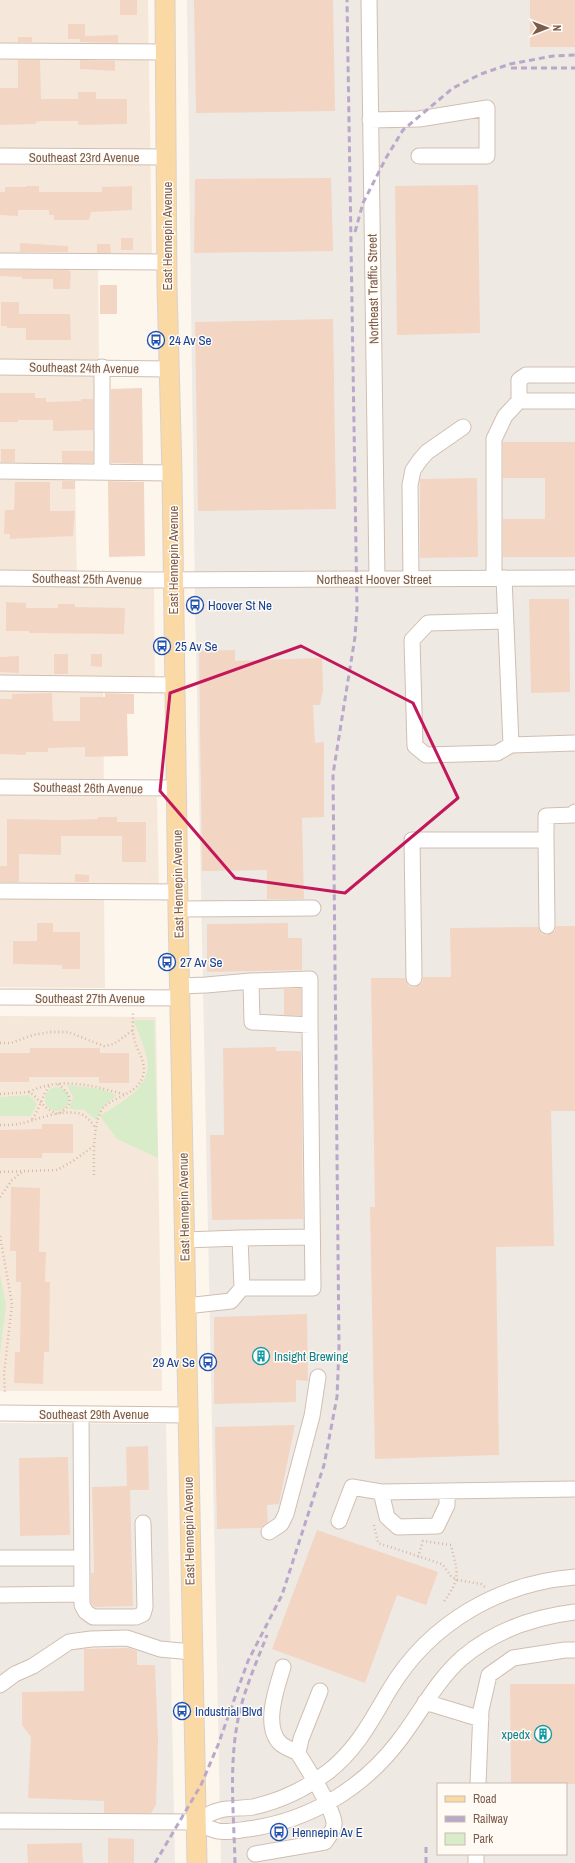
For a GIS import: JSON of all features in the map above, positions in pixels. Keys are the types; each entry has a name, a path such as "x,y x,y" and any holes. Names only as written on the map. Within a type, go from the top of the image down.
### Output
{"main road":[{"name":"East Hennepin Avenue","path":"165,0 167,262 174,580 174,685 196,1863"}],"street":[{"name":"Northeast Traffic Street","path":"369,0 377,579"},
{"path":"0,51 166,52"},
{"path":"370,120 418,119 487,108 487,156 419,156"},
{"name":"Southeast 23rd Avenue","path":"0,156 167,157"},
{"path":"0,261 167,262"},
{"name":"Southeast 24th Avenue","path":"0,367 102,367 169,370"},
{"path":"102,367 102,472"},
{"path":"520,401 519,380 526,375 575,375"},
{"path":"511,745 505,622 499,578 494,439 505,416 520,401 575,401"},
{"path":"411,579 410,485 413,470 427,452 463,427"},
{"path":"0,471 172,473"},
{"name":"Southeast 25th Avenue","path":"0,578 174,580"},
{"name":"Northeast Hoover Street","path":"174,580 575,578"},
{"path":"505,622 428,623 412,640 415,746 426,755 497,753 511,745 575,743"},
{"path":"0,683 174,685"},
{"name":"Southeast 26th Avenue","path":"0,787 176,788"},
{"path":"547,926 546,816 573,815 575,812"},
{"path":"414,978 412,840 546,840"},
{"path":"0,891 313,908"},
{"name":"Southeast 27th Avenue","path":"0,997 133,998 180,992 206,985 251,980 310,979 310,1025"},
{"path":"242,1288 313,1288 310,1025 252,1022 251,980"},
{"path":"184,1240 312,1237"},
{"path":"186,1306 231,1301 242,1288 240,1238"},
{"path":"269,1532 281,1524 286,1514 312,1416 318,1377"},
{"name":"Southeast 29th Avenue","path":"0,1414 188,1415"},
{"path":"81,1414 82,1605 86,1612 93,1617 136,1617 143,1614 145,1607 143,1523"},
{"path":"339,1521 352,1487 381,1492 575,1489"},
{"path":"381,1492 387,1517 398,1527 437,1526 447,1506 447,1492"},
{"path":"0,1558 82,1558"},
{"path":"195,1822 218,1810 252,1807 288,1796 329,1771 355,1746 404,1668 440,1631 460,1615 505,1592 549,1580 575,1577"},
{"path":"0,1596 82,1594"},
{"path":"0,1821 195,1822 219,1831 256,1828 298,1817 345,1793 365,1778 383,1760 406,1732 425,1702 448,1672 481,1644 499,1634 530,1621 575,1612"},
{"path":"0,1685 15,1674 33,1666 69,1642 90,1638 127,1638 136,1640 153,1648 192,1652"},
{"path":"478,1783 481,1719 489,1675 513,1658 565,1650 575,1650"},
{"path":"256,1828 255,1858 325,1842 332,1833 334,1823 326,1803 298,1753 281,1744 274,1732 273,1698 283,1667"},
{"path":"298,1753 301,1739 320,1691"},
{"path":"425,1702 481,1719"}],"path":[{"path":"94,1175 97,1130 104,1107 137,1087 142,1076 144,1064 137,1050 134,1030 133,998"},
{"path":"0,1043 11,1043 33,1035 50,1032 68,1032 104,1046 114,1044 134,1030"},
{"path":"30,1092 46,1110 58,1114 67,1109 70,1101 68,1092 58,1084"},
{"path":"0,1094 30,1092 41,1086 82,1084 104,1088 126,1095"},
{"path":"31,1120 38,1111 44,1093 50,1085"},
{"path":"0,1125 18,1124 58,1114 71,1113 80,1114 89,1119 97,1130"},
{"path":"0,1172 57,1170 73,1161 95,1145"},
{"path":"0,1197 12,1180 23,1171"},
{"path":"0,1236 12,1304 4,1374 5,1394"},
{"path":"374,1522 378,1543 442,1564 457,1580 481,1584 486,1589"},
{"path":"418,1556 423,1541 450,1546 458,1574 453,1590 443,1603"}],"highlighted area":[{"path":"301,646 413,703 458,798 345,893 235,878 160,791 170,693"}],"shaded area":[{"path":"0,0 148,0 152,262 98,262 100,469 75,469 77,586 154,587 155,682 103,682 104,796 157,797 159,890 104,890 105,988 0,987"},
{"path":"187,0 575,0 575,1863 221,1863 195,600"},
{"path":"0,1016 156,1017 162,1391 0,1391"},
{"path":"0,1423 166,1424 175,1863 0,1863"}],"green space":[{"path":"133,1020 154,1020 158,1158 117,1139 100,1116 134,1093 145,1077 148,1068 147,1058 143,1043"},
{"path":"67,1085 101,1089 117,1095 102,1108 97,1121 84,1110 69,1109 73,1097"},
{"path":"57,1087 65,1091 69,1099 65,1107 57,1111 49,1107 45,1099 49,1091"},
{"path":"29,1095 37,1104 31,1116 0,1116 0,1097"},
{"path":"0,1274 6,1305 0,1355"}],"building":[{"path":"120,0 137,0 137,15 120,15"},
{"path":"194,0 333,0 335,111 196,113"},
{"path":"530,0 575,0 575,47 530,47"},
{"path":"68,24 85,24 85,36 118,35 118,43 80,42 80,39 68,39"},
{"path":"18,37 32,37 32,42 18,42"},
{"path":"18,60 40,60 41,99 78,99 78,92 96,92 96,99 127,99 127,124 78,125 78,121 41,121 36,122 36,124 0,125 0,88 18,88"},
{"path":"80,60 115,61 115,71 80,69"},
{"path":"331,178 333,251 194,253 195,179"},
{"path":"478,185 480,333 397,335 395,186"},
{"path":"39,186 39,192 102,192 102,187 132,186 132,210 91,212 89,220 54,220 54,215 49,215 49,210 18,210 18,216 0,215 0,192 5,192 5,187"},
{"path":"121,238 133,238 133,250 121,250"},
{"path":"20,243 68,246 68,252 20,252"},
{"path":"97,244 110,244 111,253 97,253"},
{"path":"0,270 68,270 71,272 70,289 53,289 53,279 22,279 22,277 0,276"},
{"path":"100,285 117,285 117,314 100,314"},
{"path":"1,302 19,302 19,314 70,314 71,340 26,340 26,328 7,328 7,326 1,326"},
{"path":"333,319 336,509 198,511 195,322"},
{"path":"142,388 143,464 111,463 111,389"},
{"path":"0,393 35,393 35,398 46,398 46,402 81,401 81,399 93,399 93,430 53,431 53,420 18,420 18,422 0,422"},
{"path":"503,442 575,442 575,557 503,557 503,519 545,519 545,478 503,478"},
{"path":"1,449 15,449 15,462 1,462"},
{"path":"62,451 93,451 93,463 62,463"},
{"path":"477,478 478,557 420,558 420,479"},
{"path":"62,481 75,481 75,489 62,489"},
{"path":"108,481 144,482 145,556 109,557"},
{"path":"15,482 50,482 50,511 75,511 73,536 10,539 10,534 4,534 5,510 14,510"},
{"path":"529,599 569,599 570,692 531,693"},
{"path":"6,602 26,603 26,608 58,608 58,604 75,604 75,607 125,608 124,634 29,633 29,631 6,631"},
{"path":"235,650 235,661 322,658 323,690 320,705 313,705 315,743 324,742 324,817 302,818 304,899 267,899 267,870 202,871 199,651"},
{"path":"54,654 68,654 68,674 54,674"},
{"path":"91,654 102,654 102,667 91,666"},
{"path":"19,656 19,673 0,672 0,657"},
{"path":"52,693 53,721 80,721 80,697 105,697 105,693 134,694 134,714 127,714 128,756 85,757 85,747 48,748 48,752 26,752 26,755 0,754 0,699 12,699 12,694"},
{"path":"98,817 117,817 117,822 146,822 146,862 122,862 122,836 61,836 61,855 19,854 19,882 0,882 0,866 7,866 7,819 66,820 98,819"},
{"path":"75,874 89,875 89,882 75,882"},
{"path":"37,923 53,923 53,932 80,932 80,969 62,969 62,965 13,964 13,941 37,941"},
{"path":"288,923 288,938 302,938 302,970 207,972 207,924"},
{"path":"556,926 575,926 575,1111 551,1111 554,1246 496,1247 499,1455 375,1459 370,1207 375,1207 371,978 405,978 409,986 415,987 422,983 423,977 451,977 450,928 538,927 542,934 547,935 555,931"},
{"path":"301,988 301,1016 284,1015 284,989"},
{"path":"276,1047 276,1051 301,1051 303,1219 212,1220 210,1135 224,1135 223,1048"},
{"path":"30,1048 100,1048 100,1053 129,1053 129,1083 99,1083 99,1077 29,1077 29,1082 0,1082 0,1053 30,1053"},
{"path":"42,1124 73,1124 73,1153 42,1153 42,1158 0,1158 0,1130 42,1129"},
{"path":"11,1187 40,1188 39,1252 46,1252 45,1282 50,1282 49,1352 44,1352 43,1384 14,1383 15,1352 20,1352 21,1282 16,1282 16,1251 10,1251"},
{"name":"Insight Brewing","path":"307,1314 308,1381 296,1380 296,1402 214,1404 214,1317"},
{"path":"295,1425 279,1504 267,1505 268,1522 261,1528 217,1529 215,1427"},
{"path":"148,1446 149,1490 130,1490 133,1606 95,1607 91,1603 91,1573 94,1573 92,1487 127,1486 126,1447"},
{"path":"68,1457 70,1535 20,1536 19,1458"},
{"path":"317,1530 438,1572 426,1605 397,1595 365,1683 272,1649"},
{"path":"129,1648 137,1651 137,1665 155,1665 158,1741 156,1805 151,1813 104,1813 104,1801 28,1798 31,1737 22,1725 22,1692 84,1691 84,1649"},
{"name":"xpedx","path":"510,1684 575,1684 575,1784 511,1783"},
{"path":"108,1838 134,1839 134,1863 108,1863"},
{"path":"82,1843 83,1863 28,1863 27,1844"}],"railway":[{"path":"155,1863 201,1785 218,1745 248,1661 282,1595 324,1465 337,1397 339,1348 333,774 355,637 357,608 347,0"},
{"path":"355,232 363,203 386,158 403,130 453,88 481,74 510,64 553,56 575,55"},
{"path":"511,68 575,68"},
{"path":"235,1863 233,1759 237,1725 242,1702 267,1635"},
{"path":"426,1847 426,1863"}],"place":[{"name":"24 Av Se","path":"156,340"},
{"name":"Hoover St Ne","path":"195,605"},
{"name":"25 Av Se","path":"162,646"},
{"name":"27 Av Se","path":"167,962"},
{"name":"Insight Brewing","path":"261,1356"},
{"name":"29 Av Se","path":"208,1362"},
{"name":"Industrial Blvd","path":"182,1711"},
{"name":"xpedx","path":"543,1734"},
{"name":"Hennepin Av E","path":"279,1832"}]}
